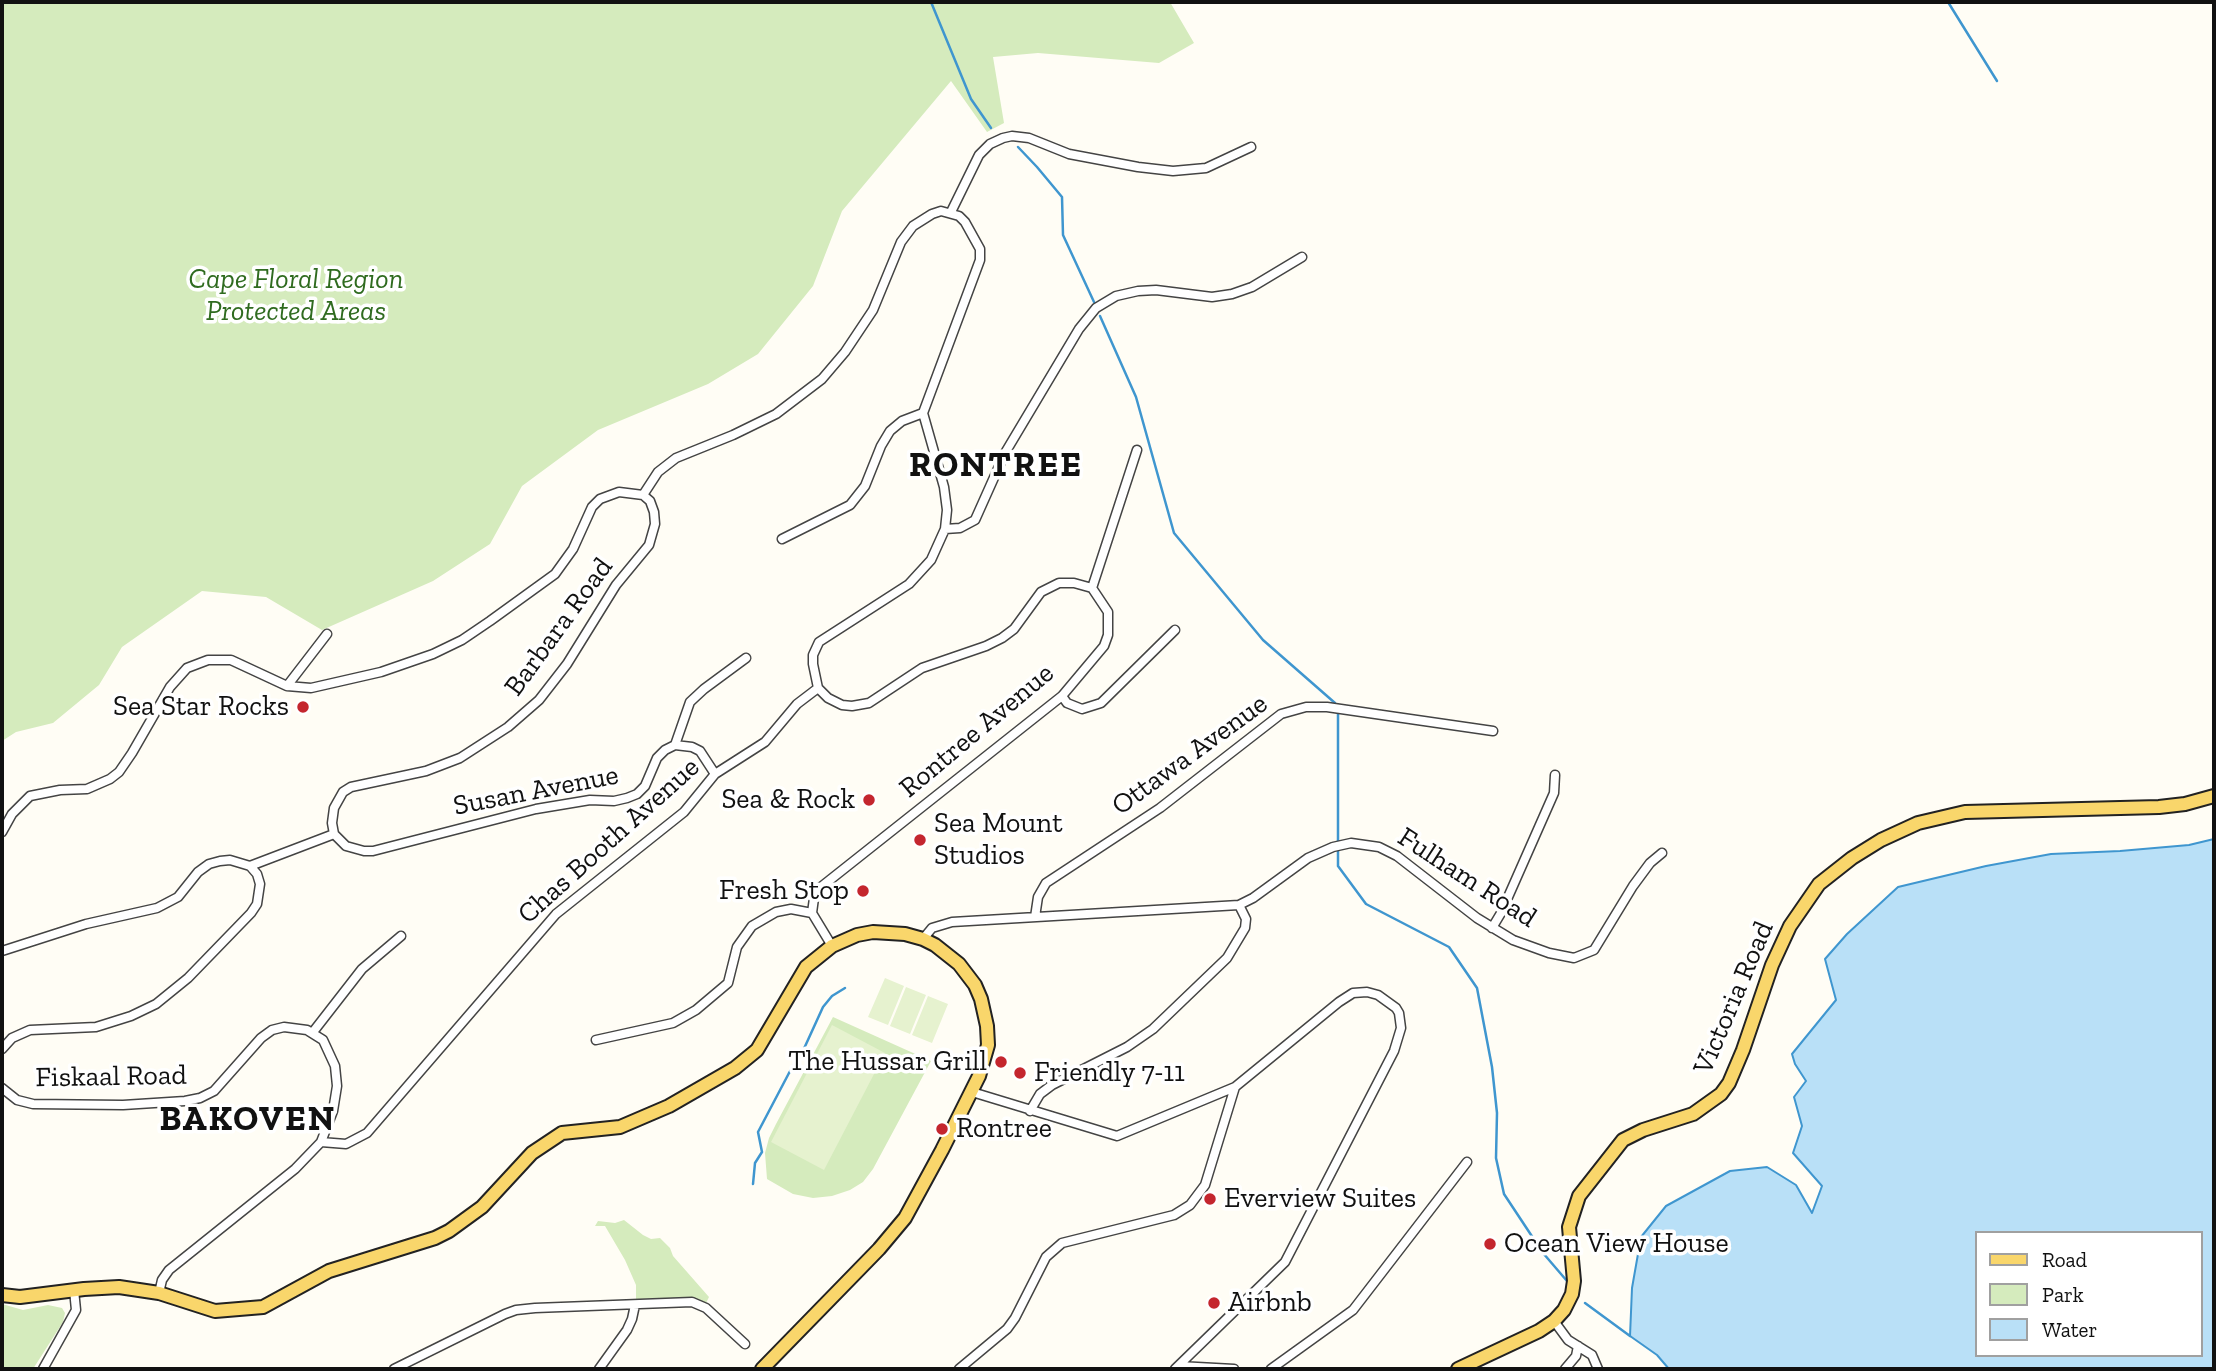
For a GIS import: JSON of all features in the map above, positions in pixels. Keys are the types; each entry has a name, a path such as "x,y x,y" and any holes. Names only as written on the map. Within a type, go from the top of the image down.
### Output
{"main road":[{"name":"Victoria Road","path":"1458,1369 1539,1331 1564,1310 1572,1294 1574,1281 1569,1227 1579,1196 1623,1140 1643,1130 1693,1114 1721,1094 1729,1083 1743,1051 1772,965 1790,926 1819,884 1852,858 1881,840 1918,823 1953,814 2037,809 2159,807 2185,804 2214,796"},
{"path":"2,1295 20,1297 119,1287 159,1293 215,1311 256,1308 271,1303 329,1271 435,1238 465,1221 482,1207 532,1153 551,1139 573,1130 620,1127 669,1105 746,1061 765,1036 799,975 815,957 832,946 857,935 873,932 905,934 923,939 942,949 959,964 975,985 981,999 988,1045 972,1092 905,1218 879,1249 762,1369"}],"street":[{"path":"951,212 979,155 990,144 1012,136 1029,138 1069,154 1173,171 1206,168 1251,147"},
{"path":"2,832 12,814 30,796 60,790 88,789 100,785 119,772 164,696 187,668 208,660 231,660 287,686 311,688 353,680 413,662 462,640 555,574 573,549 600,499 619,492 643,495 658,472 676,458 756,425 808,391 834,366 862,329 873,310 905,234 932,214 951,212 959,216 971,230 980,249 981,260 923,413 944,488 947,510 945,529 931,560 909,584 819,642 813,655 818,688"},
{"path":"945,529 966,526 979,514 1006,453 1079,329 1096,308 1116,296 1138,291 1156,290 1212,297 1232,295 1302,257"},
{"path":"782,538 850,505 865,486 890,431 902,421 923,413"},
{"path":"1091,588 1138,450"},
{"name":"Barbara Road","path":"334,834 334,808 343,792 351,787 426,771 460,758 508,727 539,699 567,664 616,585 649,545 655,524 654,512 650,501 643,495"},
{"name":"Rontree Avenue","path":"813,913 814,898 821,887 1062,696 1104,646 1108,635 1108,612 1091,588 1066,582 1049,586 1041,592 1013,629 1002,638 922,668 869,703 842,705 828,698 818,688"},
{"path":"1062,696 1067,703 1082,709 1101,702 1175,629"},
{"path":"287,686 327,634"},
{"path":"715,774 699,751 692,747 675,745 691,702 746,658"},
{"name":"Chas Booth Avenue","path":"321,1142 346,1144 367,1133 556,914 684,811 715,774 765,742 797,704 818,688"},
{"name":"Ottawa Avenue","path":"1035,917 1038,897 1046,883 1160,808 1281,714 1306,707 1327,707 1493,731"},
{"name":"Susan Avenue","path":"334,834 346,846 373,851 536,809 590,800 614,801 627,798 637,794 645,786 657,758 675,745"},
{"path":"1492,928 1554,793 1555,775"},
{"path":"250,866 334,834"},
{"name":"Fulham Road","path":"1239,905 1316,854 1342,845 1361,844 1379,847 1397,856 1492,928 1513,940 1549,953 1574,958 1588,954 1598,944 1642,874 1662,853"},
{"path":"2,951 96,921 157,908 178,897 198,872 209,864 230,860 250,866 257,874 260,884 257,904 241,925 173,992 145,1010 84,1028 30,1030 12,1038 2,1049"},
{"path":"923,939 932,928 951,922 1239,905 1246,919 1245,928 1227,958 1153,1029 1127,1048 1052,1085 1040,1094 1030,1111"},
{"path":"596,1040 673,1023 696,1010 728,983 737,947 752,926 776,912 792,909 813,913 832,946"},
{"path":"159,1293 162,1280 169,1270 295,1169 321,1142 333,1111 336,1077 328,1048 313,1032 362,969 401,936"},
{"path":"972,1092 1116,1136 1235,1087 1353,993 1367,992 1392,1003 1399,1013 1401,1028 1394,1051 1285,1262 1177,1368"},
{"name":"Fiskaal Road","path":"2,1088 18,1100 33,1104 123,1105 185,1101 214,1091 261,1038 272,1030 299,1028 313,1032"},
{"path":"959,1369 998,1339 1016,1318 1046,1257 1062,1243 1174,1215 1190,1205 1205,1185 1235,1087"},
{"path":"1271,1369 1353,1310 1467,1162"},
{"path":"43,1369 76,1310 74,1290"},
{"path":"394,1369 516,1310 692,1301 745,1344"},
{"path":"599,1369 627,1330 635,1305"},
{"path":"1553,1321 1562,1334 1592,1355 1598,1369"},
{"path":"1565,1369 1576,1356 1578,1346"},
{"path":"1177,1368 1234,1369"}],"green space":[{"name":"Cape Floral Region Protected Areas","path":"2,2 1170,2 1194,43 1159,63 1038,53 993,57 1004,123 987,132 951,81 842,211 813,286 758,354 708,384 598,430 522,486 490,544 433,581 322,630 266,597 202,591 122,647 99,685 53,723 16,732 2,741"},
{"path":"885,978 904,986 888,1025 868,1017"},
{"path":"906,987 926,995 910,1034 890,1026"},
{"path":"928,996 948,1004 932,1043 912,1035"},
{"path":"833,1017 931,1061 873,1169 863,1182 832,1196 813,1198 793,1194 767,1179 765,1153 769,1138"},
{"path":"832,1025 885,1053 824,1170 771,1142"},
{"path":"624,1220 651,1239 660,1238 670,1248 673,1256 709,1297 706,1303 691,1298 636,1301 636,1285 625,1260 605,1226 595,1226 598,1221 615,1223"},
{"path":"2,1304 23,1310 48,1305 62,1308 65,1313 63,1322 33,1369 2,1369"}],"water":[{"path":"2214,839 2214,1369 1669,1369 1657,1355 1630,1336 1632,1288 1641,1237 1666,1206 1730,1171 1767,1167 1796,1185 1812,1213 1822,1186 1793,1153 1802,1126 1794,1097 1806,1081 1792,1054 1836,1000 1825,959 1847,934 1898,887 2051,854 2189,845"}],"waterway":[{"path":"931,2 971,99 991,128"},
{"path":"1948,2 1997,81"},
{"path":"1018,147 1062,197 1063,235 1094,302"},
{"path":"1100,316 1136,397 1174,533 1263,640 1335,703"},
{"path":"1338,712 1338,843"},
{"path":"1338,848 1338,866 1366,904 1449,947 1477,988 1492,1067 1497,1113 1496,1158 1504,1194 1543,1253 1567,1281"},
{"path":"753,1184 755,1163 762,1152 758,1132 802,1053 823,1007 832,996 845,988"},
{"path":"1585,1303 1630,1336"}],"place":[{"name":"Sea Star Rocks","path":"303,707"},
{"name":"Sea & Rock","path":"869,800"},
{"name":"Sea Mount Studios","path":"920,840"},
{"name":"Fresh Stop","path":"863,891"},
{"name":"The Hussar Grill","path":"1001,1062"},
{"name":"Friendly 7-11","path":"1020,1073"},
{"name":"Rontree","path":"942,1129"},
{"name":"Everview Suites","path":"1210,1199"},
{"name":"Ocean View House","path":"1490,1244"},
{"name":"Airbnb","path":"1214,1303"}],"district":[{"name":"RONTREE","path":"996,466"},
{"name":"BAKOVEN","path":"248,1120"}]}
